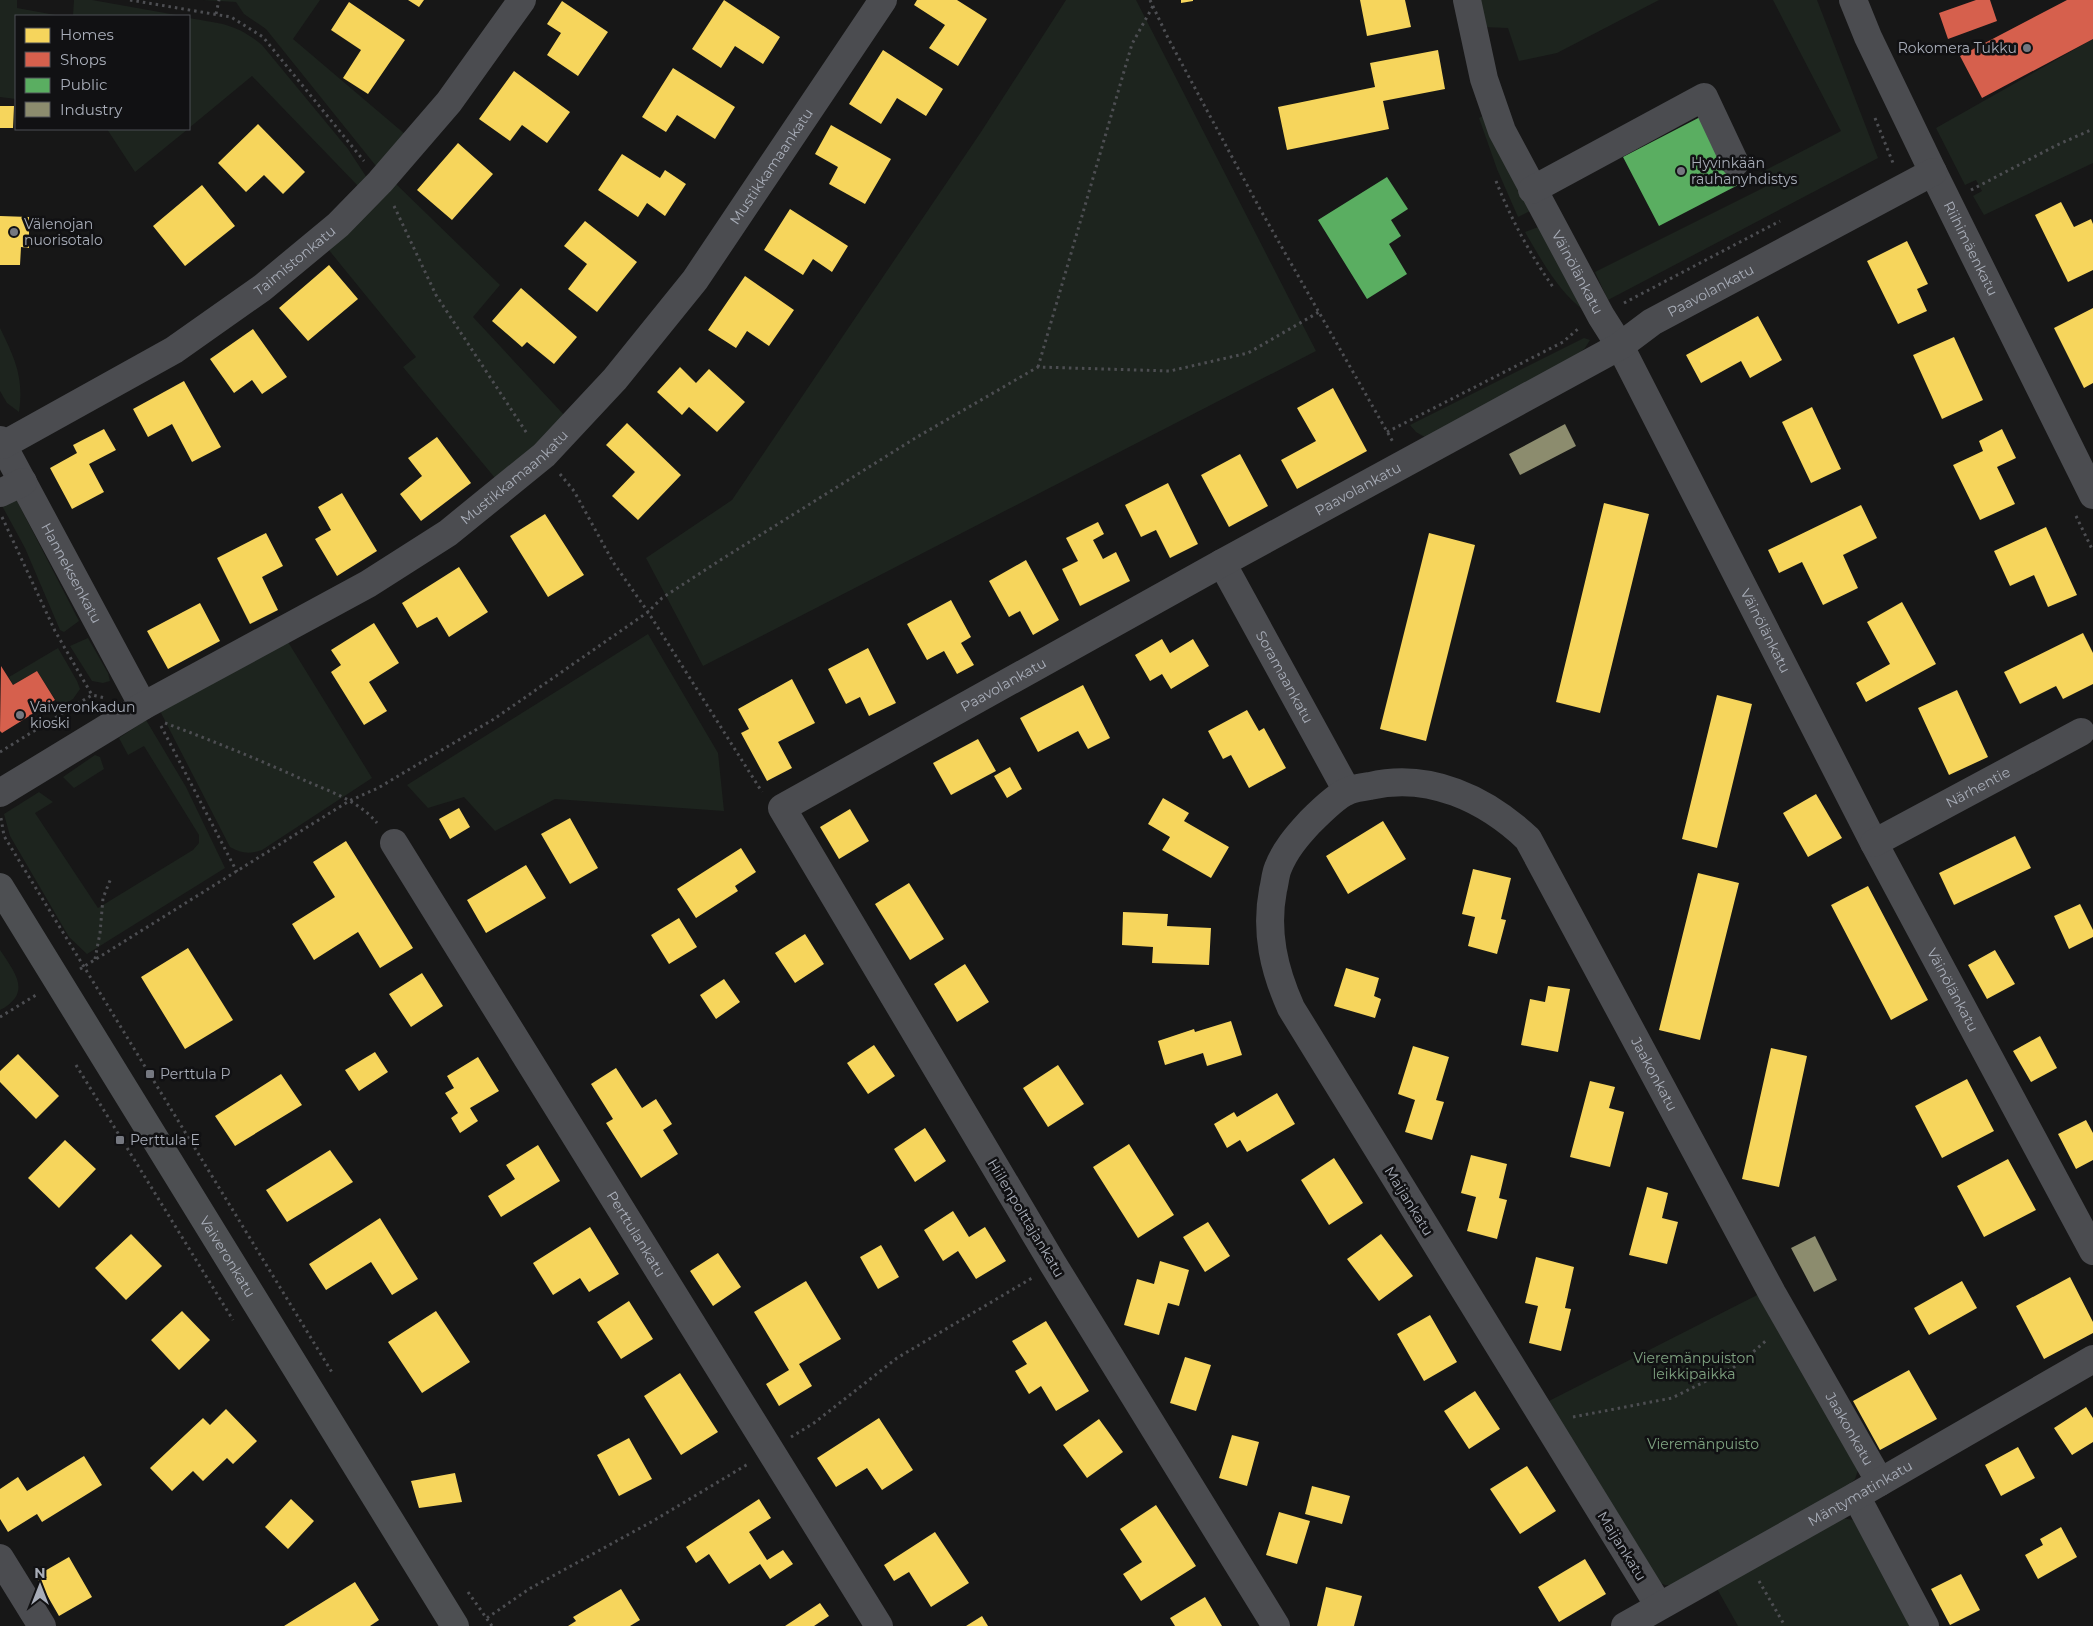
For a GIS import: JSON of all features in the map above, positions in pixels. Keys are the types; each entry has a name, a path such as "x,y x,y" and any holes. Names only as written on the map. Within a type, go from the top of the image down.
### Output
{"main road":[{"name":"Vaiveronkatu","path":"0,887 456,1626"}],"street":[{"name":"Taimistonkatu","path":"1,442 174,350 262,288 338,225 380,182 449,102 522,0"},
{"name":"Mustikkamaankatu","path":"0,794 150,713 368,584 448,533 544,455 616,379 695,280 883,0"},
{"name":"Väinölänkatu","path":"1467,0 1484,79 1495,114 1532,190 1600,316 1620,346 1874,843 2093,1251"},
{"name":"Riihimäenkatu","path":"1853,0 1868,37 1933,172 2093,495"},
{"path":"1532,190 1704,96 1736,163"},
{"name":"Paavolankatu","path":"782,808 1222,563 1620,346 1652,322 1933,172"},
{"name":"Hanneksenkatu","path":"1,442 11,488 150,713"},
{"name":"Soramaankatu","path":"1222,563 1347,791"},
{"name":"Närhentie","path":"1874,843 2080,732"},
{"name":"Jaakonkatu","path":"1347,791 1387,782 1427,783 1453,790 1480,803 1507,819 1528,839 1788,1321 1880,1482"},
{"name":"Maijankatu","path":"1347,791 1316,816 1292,842 1277,869 1270,909 1272,948 1279,982 1291,1008 1659,1606"},
{"name":"Hiilenpolttajankatu","path":"782,808 1053,1264 1276,1626"},
{"name":"Perttulankatu","path":"394,843 879,1626"},
{"name":"Mäntymatinkatu","path":"1625,1626 1856,1496 2093,1359"},
{"path":"1856,1496 1925,1626"},
{"path":"0,1558 42,1626"}],"path":[{"path":"130,0 231,17 263,37 380,182 400,216 436,296 524,430 574,491 613,562 648,612 764,796 782,808"},
{"path":"216,14 219,0"},
{"path":"1150,0 1168,38 1260,209 1404,463"},
{"path":"1038,367 1132,44 1153,6"},
{"path":"1948,202 2093,128"},
{"path":"83,966 237,872 349,800 378,788 494,719 648,612 662,598 722,559 917,437 1038,367 1170,371 1248,353 1319,312"},
{"path":"0,513 56,631 92,695 150,713 349,800 368,811 394,843"},
{"path":"0,752 92,695"},
{"path":"150,713 237,872"},
{"path":"0,816 4,836 335,1376"},
{"path":"95,959 100,933 103,898 111,878"},
{"path":"0,1017 34,996"},
{"path":"1547,1426 1556,1420 1672,1398 1738,1365 1788,1321"},
{"path":"1746,1558 1785,1626"},
{"path":"464,1586 492,1626"}],"green space":[{"path":"0,0 17,0 17,8 56,15 15,15 15,99 0,97"},
{"path":"74,0 92,0 176,15 73,15"},
{"path":"203,0 320,0 293,39 406,135 376,166 266,29 244,14 236,2"},
{"path":"1066,0 1136,0 1316,351 703,666 646,558 732,500 981,132"},
{"path":"1478,0 1659,0 1557,53 1519,61 1508,28 1483,27"},
{"path":"1773,0 1817,0 1878,158 1608,300 1595,272 1765,187 1758,174 1841,131"},
{"path":"190,18 236,28 262,45 348,149 367,178 358,186 252,76 190,127"},
{"path":"2093,39 2093,163 1984,215 1973,196 1982,191 1976,180 1965,185 1936,128"},
{"path":"1483,116 1532,210 1518,217 1497,169 1479,118"},
{"path":"108,130 187,130 135,172"},
{"path":"395,183 500,285 473,317 565,416 542,441 495,478 403,367 416,357 328,249"},
{"path":"1541,226 1586,312 1567,296 1559,286 1525,232"},
{"path":"0,328 17,368 20,388 19,412 7,403 0,391"},
{"path":"1584,338 1590,340 1585,348 1573,359 1428,439 1416,432 1410,425"},
{"path":"16,499 79,621 64,632 60,630 25,548 0,502"},
{"path":"648,634 718,753 724,811 555,799 495,831 464,797 428,808 407,785"},
{"path":"88,638 108,673 110,681 103,683 92,681 70,646"},
{"path":"288,642 372,778 262,850 250,853 242,852 230,847 160,711"},
{"path":"58,648 80,689 73,699 60,707 37,671 13,685 9,677"},
{"path":"146,720 186,787 225,868 87,954 69,937 10,836 4,814 39,792 53,802 35,813 98,908 193,850 199,843 199,835 144,746 128,755 119,738"},
{"path":"95,755 100,757 104,769 74,788 63,777"},
{"path":"0,950 15,975 18,990 16,997 10,1004 0,1010"},
{"name":"Vieremänpuisto","path":"1765,1291 1859,1467 1855,1479 1842,1492 1673,1585 1665,1585 1654,1580 1545,1403"},
{"path":"1842,1518 1853,1520 1916,1626 1738,1626 1716,1587"}],"building: Homes":[{"path":"408,0 424,0 419,7"},
{"path":"724,0 780,37 763,64 735,46 721,68 692,49"},
{"path":"917,0 957,0 987,19 958,66 929,48 945,25 914,5"},
{"path":"1181,0 1193,0 1193,1 1181,3"},
{"path":"1360,0 1405,0 1411,27 1367,36"},
{"path":"562,1 608,32 578,76 547,55 561,33 547,24"},
{"path":"349,2 405,40 368,94 343,78 361,50 331,30"},
{"path":"883,50 943,89 926,116 897,98 881,124 849,104"},
{"path":"1438,50 1445,89 1383,101 1389,129 1287,150 1278,107 1375,87 1370,63"},
{"path":"673,68 735,107 715,139 677,115 666,132 642,117"},
{"path":"514,71 570,112 547,143 522,125 510,141 479,119"},
{"path":"0,106 14,106 13,128 0,128"},
{"path":"258,124 305,172 283,194 264,175 246,192 218,163"},
{"path":"831,125 891,159 865,204 829,184 838,167 815,154"},
{"path":"458,143 493,174 452,220 417,190"},
{"path":"622,154 660,178 665,170 686,184 665,216 647,203 638,217 598,190"},
{"path":"202,185 235,226 185,266 153,226"},
{"path":"2061,202 2074,227 2091,219 2093,224 2093,270 2068,282 2035,215"},
{"path":"790,209 848,246 832,272 813,259 803,275 764,250"},
{"name":"Välenojan nuorisotalo","path":"0,216 29,217 29,248 21,247 20,265 0,265"},
{"path":"585,221 637,262 597,312 568,289 587,264 564,246"},
{"path":"1907,241 1928,284 1917,289 1927,311 1898,324 1867,261"},
{"path":"329,265 358,299 308,341 279,308"},
{"path":"745,276 794,310 769,346 747,331 736,348 708,330"},
{"path":"521,288 577,337 554,364 527,342 522,347 492,321"},
{"path":"2093,308 2093,383 2084,388 2054,328"},
{"path":"1758,316 1782,360 1750,378 1741,361 1701,383 1686,355"},
{"path":"253,329 287,377 262,394 252,380 234,393 210,359"},
{"path":"1954,337 1983,400 1942,419 1913,355"},
{"path":"680,367 696,383 709,369 745,402 717,432 689,407 682,415 657,392"},
{"path":"184,381 221,447 192,462 172,424 148,437 133,409"},
{"path":"1333,388 1367,451 1297,489 1281,460 1316,441 1297,408"},
{"path":"1812,407 1841,469 1811,483 1782,422"},
{"path":"627,423 681,475 638,520 612,496 635,472 606,445"},
{"path":"104,429 116,450 89,464 104,492 72,509 50,468 77,453 73,445"},
{"path":"2002,429 2016,458 1997,467 2015,504 1980,520 1953,465 1983,451 1979,441"},
{"path":"437,437 471,483 421,521 400,494 422,476 408,458"},
{"path":"1240,454 1268,506 1229,527 1201,475"},
{"path":"1168,483 1198,544 1170,558 1156,530 1141,537 1125,505"},
{"path":"342,493 377,551 337,576 315,539 331,530 318,507"},
{"path":"1604,503 1649,514 1600,713 1556,702"},
{"path":"1861,505 1877,538 1843,555 1858,588 1823,605 1802,562 1779,573 1768,550"},
{"path":"545,514 584,575 548,597 510,536"},
{"path":"1098,522 1104,534 1093,540 1103,559 1116,552 1130,581 1080,606 1062,569 1078,561 1066,538"},
{"path":"2046,527 2077,595 2048,607 2034,575 2010,586 1994,551"},
{"path":"266,533 283,566 262,577 278,610 250,624 217,558"},
{"path":"1429,533 1475,545 1426,741 1380,729"},
{"path":"1026,560 1059,620 1033,635 1020,611 1009,617 989,581"},
{"path":"459,567 488,612 449,637 437,617 417,628 402,603"},
{"path":"951,600 971,637 961,643 974,665 957,674 944,651 927,660 907,624"},
{"path":"1902,602 1936,664 1866,702 1856,683 1890,664 1867,622"},
{"path":"200,603 220,641 168,669 147,631"},
{"path":"374,623 399,663 369,682 387,711 364,725 331,672 341,665 331,650"},
{"path":"2083,633 2093,653 2093,684 2063,699 2056,686 2020,704 2004,672"},
{"path":"1162,639 1170,653 1193,639 1209,666 1171,689 1162,674 1150,681 1135,655"},
{"path":"868,648 896,703 869,716 860,697 846,704 828,669"},
{"path":"792,679 815,723 778,742 792,768 767,781 741,733 749,729 738,709"},
{"path":"1083,685 1110,738 1088,749 1078,731 1038,752 1020,718"},
{"path":"1957,690 1988,757 1949,775 1918,708"},
{"path":"1717,695 1752,704 1717,848 1682,839"},
{"path":"1247,710 1259,731 1264,728 1286,768 1249,788 1231,755 1223,759 1208,731"},
{"path":"978,739 996,771 951,795 933,763"},
{"path":"1010,767 1022,789 1007,798 994,776"},
{"path":"1816,794 1842,838 1808,857 1783,813"},
{"path":"1163,798 1189,813 1184,821 1229,847 1211,878 1162,850 1170,837 1148,824"},
{"path":"459,808 470,827 450,839 439,819"},
{"path":"850,809 869,841 839,859 820,827"},
{"path":"570,818 598,868 570,884 541,834"},
{"path":"1383,821 1406,859 1348,894 1326,856"},
{"path":"2015,836 2031,868 1954,905 1939,873"},
{"path":"346,841 413,948 380,968 358,932 314,960 292,924 335,897 313,862"},
{"path":"741,848 756,872 735,886 738,891 696,918 677,889"},
{"path":"526,865 546,898 486,933 467,900"},
{"path":"1473,869 1511,878 1501,919 1506,920 1497,954 1468,946 1475,917 1462,914"},
{"path":"1698,873 1739,883 1700,1040 1659,1030"},
{"path":"909,883 944,939 910,960 875,904"},
{"path":"1868,886 1928,1000 1891,1020 1831,905"},
{"path":"2080,904 2093,930 2093,937 2069,949 2054,916"},
{"path":"1123,912 1168,914 1167,926 1211,928 1209,965 1152,963 1153,947 1122,945"},
{"path":"679,918 697,947 669,964 651,935"},
{"path":"805,934 824,964 795,983 775,953"},
{"path":"188,948 233,1020 185,1049 141,977"},
{"path":"1995,950 2015,984 1987,999 1968,965"},
{"path":"965,964 989,1002 957,1022 934,984"},
{"path":"1346,968 1379,978 1374,996 1381,999 1375,1018 1334,1006"},
{"path":"422,973 443,1006 411,1027 389,994"},
{"path":"724,979 740,1002 716,1019 700,995"},
{"path":"1548,986 1570,989 1558,1052 1521,1045 1530,999 1545,1002"},
{"path":"1231,1021 1242,1055 1207,1066 1203,1053 1165,1065 1158,1041 1194,1029 1195,1032"},
{"path":"2040,1036 2057,1068 2031,1082 2013,1051"},
{"path":"874,1045 895,1076 868,1094 847,1063"},
{"path":"1413,1046 1449,1057 1436,1100 1444,1102 1432,1140 1405,1132 1415,1100 1398,1094"},
{"path":"1771,1048 1807,1056 1779,1187 1742,1179"},
{"path":"375,1052 388,1072 359,1091 345,1070"},
{"path":"18,1054 59,1096 36,1119 0,1082 0,1071"},
{"path":"478,1057 499,1091 470,1108 478,1121 460,1133 451,1118 458,1113 445,1093 454,1088 447,1076"},
{"path":"1058,1065 1084,1104 1048,1127 1023,1088"},
{"path":"616,1068 642,1108 656,1099 672,1124 663,1130 678,1154 641,1178 606,1123 613,1119 591,1084"},
{"path":"281,1074 302,1105 235,1146 215,1116"},
{"path":"1967,1079 1994,1131 1942,1158 1915,1106"},
{"path":"1590,1081 1615,1087 1609,1108 1624,1112 1610,1167 1570,1157"},
{"path":"1277,1093 1295,1124 1247,1152 1240,1140 1227,1148 1214,1124 1234,1112 1237,1117"},
{"path":"2086,1120 2093,1133 2093,1160 2076,1169 2058,1134"},
{"path":"925,1128 946,1161 915,1182 894,1149"},
{"path":"65,1140 96,1169 59,1208 28,1178"},
{"path":"1129,1144 1174,1215 1138,1238 1093,1167"},
{"path":"538,1145 560,1181 501,1217 488,1196 515,1179 506,1165"},
{"path":"330,1150 353,1182 287,1222 266,1190"},
{"path":"1471,1155 1507,1164 1499,1198 1507,1200 1497,1239 1467,1231 1476,1197 1461,1193"},
{"path":"1334,1158 1363,1203 1329,1225 1301,1180"},
{"path":"2008,1159 2036,1210 1984,1237 1957,1186"},
{"path":"1647,1187 1668,1193 1662,1218 1678,1222 1667,1264 1629,1255"},
{"path":"953,1211 969,1237 985,1227 1006,1261 976,1279 958,1251 943,1261 924,1230"},
{"path":"380,1218 418,1279 392,1295 371,1262 326,1290 309,1264"},
{"path":"1208,1222 1230,1256 1205,1272 1183,1237"},
{"path":"590,1227 619,1274 589,1292 580,1278 553,1295 533,1263"},
{"path":"131,1234 162,1266 126,1300 95,1268"},
{"path":"1381,1234 1413,1276 1379,1301 1347,1259"},
{"path":"881,1245 899,1277 878,1289 860,1257"},
{"path":"718,1253 741,1287 713,1306 690,1271"},
{"path":"1536,1257 1574,1267 1565,1308 1571,1309 1561,1351 1529,1343 1538,1306 1525,1303"},
{"path":"1160,1261 1189,1270 1179,1306 1168,1303 1159,1335 1124,1325 1137,1279 1154,1284"},
{"path":"2070,1277 2093,1322 2093,1333 2044,1359 2016,1306"},
{"path":"806,1281 841,1339 799,1364 812,1386 779,1406 766,1384 789,1370 754,1312"},
{"path":"1962,1281 1977,1308 1929,1335 1914,1308"},
{"path":"629,1301 653,1339 621,1359 597,1322"},
{"path":"182,1311 210,1340 179,1370 151,1340"},
{"path":"436,1311 470,1362 422,1393 388,1342"},
{"path":"1430,1315 1457,1362 1424,1381 1397,1334"},
{"path":"1046,1321 1089,1391 1056,1411 1041,1386 1029,1394 1015,1371 1027,1364 1012,1341"},
{"path":"1185,1357 1211,1365 1196,1411 1170,1403"},
{"path":"1909,1370 1937,1419 1880,1450 1853,1401"},
{"path":"680,1373 718,1432 681,1455 644,1396"},
{"path":"1475,1391 1500,1429 1469,1449 1444,1411"},
{"path":"2086,1407 2093,1418 2093,1442 2072,1455 2054,1428"},
{"path":"226,1409 257,1441 233,1464 227,1458 203,1481 193,1471 172,1491 150,1468 203,1418 210,1425"},
{"path":"879,1418 913,1470 882,1490 867,1468 836,1487 817,1458"},
{"path":"1099,1419 1123,1452 1087,1478 1063,1445"},
{"path":"1232,1435 1259,1442 1247,1486 1219,1478"},
{"path":"629,1438 652,1479 619,1496 597,1455"},
{"path":"2018,1447 2035,1478 2001,1496 1985,1465"},
{"path":"84,1456 102,1485 42,1522 37,1514 8,1532 0,1519 0,1489 18,1477 27,1491"},
{"path":"1527,1466 1556,1511 1520,1534 1490,1489"},
{"path":"455,1473 462,1502 419,1508 411,1481"},
{"path":"1312,1486 1350,1496 1342,1524 1305,1514"},
{"path":"291,1499 314,1521 288,1549 265,1527"},
{"path":"759,1499 771,1518 749,1532 767,1560 783,1550 793,1564 770,1579 760,1564 729,1584 709,1554 696,1563 686,1547"},
{"path":"1156,1505 1196,1566 1141,1601 1123,1574 1142,1562 1120,1529"},
{"path":"1279,1512 1310,1521 1297,1564 1266,1555"},
{"path":"2061,1527 2077,1557 2038,1579 2025,1555 2043,1545 2040,1539"},
{"path":"935,1532 969,1583 931,1607 909,1572 894,1581 884,1565"},
{"path":"69,1557 92,1597 59,1616 36,1576"},
{"path":"1585,1559 1606,1594 1559,1622 1538,1587"},
{"path":"1961,1574 1980,1610 1950,1625 1931,1589"},
{"path":"355,1582 379,1620 370,1626 284,1626"},
{"path":"1326,1587 1362,1596 1354,1626 1317,1626"},
{"path":"621,1589 640,1620 630,1626 568,1626 576,1621 573,1617"},
{"path":"1205,1597 1222,1626 1175,1626 1170,1618"},
{"path":"820,1603 829,1616 814,1626 785,1626"},
{"path":"982,1616 988,1626 966,1626"}],"building: Shops":[{"path":"1976,0 1990,0 1997,21 1948,39 1939,13"},
{"name":"Rokomera Tukku","path":"2067,0 2093,0 2093,39 1982,98 1960,56"},
{"path":"1,666 13,685 37,671 55,700 2,733 0,731"}],"building: Public":[{"name":"Hyvinkään rauhanyhdistys","path":"1704,115 1740,184 1659,226 1623,157"},
{"path":"1387,177 1408,209 1391,220 1401,236 1389,244 1407,274 1367,299 1318,220"}],"building: Industry":[{"path":"1565,424 1576,446 1520,475 1509,454"},
{"path":"1815,1236 1837,1280 1814,1292 1791,1248"}],"place":[{"name":"Rokomera Tukku","path":"2027,48"},
{"name":"Hyvinkään rauhanyhdistys","path":"1681,171"},
{"name":"Välenojan nuorisotalo","path":"14,232"},
{"name":"Vaiveronkadun kioski","path":"20,715"},
{"name":"Perttula P","path":"150,1074"},
{"name":"Perttula E","path":"120,1140"}],"park label":[{"name":"Vieremänpuiston leikkipaikka","path":"1694,1366"}]}
